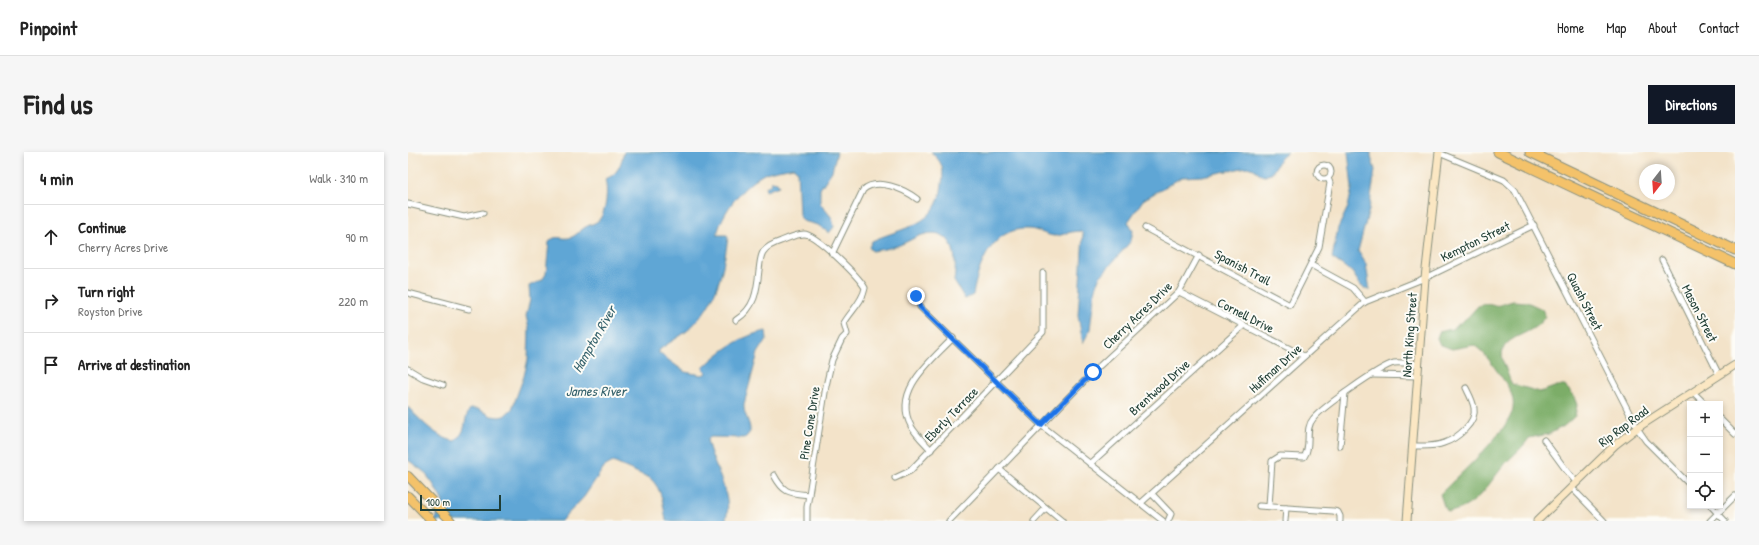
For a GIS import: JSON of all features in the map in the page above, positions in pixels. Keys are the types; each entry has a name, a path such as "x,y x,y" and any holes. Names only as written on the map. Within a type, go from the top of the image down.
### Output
{"highway":[{"path":"1498,152 1735,264"},
{"path":"1530,152 1735,250"}],"main road":[{"name":"North King Street","path":"1407,521 1425,278 1439,153"},
{"name":"Rip Rap Road","path":"1537,521 1615,445 1637,428 1735,365"},
{"path":"408,476 451,521"},
{"path":"408,496 432,521"}],"street":[{"name":"Quash Street","path":"1439,153 1510,184 1519,196 1637,428 1646,441 1687,482"},
{"name":"Spanish Trail","path":"1145,228 1290,305 1319,247 1330,183 1328,178"},
{"path":"736,320 747,313 751,306 757,290 760,260 763,252 770,245 791,237 805,234 815,238 832,254 866,187 886,185 895,186 906,190 917,199"},
{"path":"408,204 464,217 483,213"},
{"name":"Kempton Street","path":"1425,278 1534,225"},
{"name":"Pine Cone Drive","path":"807,521 809,495 826,386 832,360 842,339 847,334 844,323 852,309 861,301 865,288 855,274 832,254"},
{"name":"Cherry Acres Drive","path":"949,521 1093,372 1179,292 1199,256"},
{"name":"Mason Street","path":"1662,260 1719,375"},
{"path":"1311,265 1352,288 1365,302"},
{"name":"Eberly Terrace","path":"895,478 910,471 1043,332 1043,273"},
{"name":"Huffman Drive","path":"1141,504 1365,302 1425,278"},
{"name":"Cornell Drive","path":"1179,292 1242,326 1304,356"},
{"path":"408,293 469,309"},
{"path":"916,296 920,307 998,380 1041,425 1163,521"},
{"name":"Brentwood Drive","path":"1090,464 1242,326"},
{"path":"931,450 912,428 906,410 906,401 916,377 953,338"},
{"path":"1269,506 1272,461 1280,456 1304,457 1307,453 1308,432 1312,419 1345,393 1372,375 1394,363 1419,364"},
{"path":"408,369 423,378 443,385"},
{"path":"1372,375 1418,376"},
{"path":"1413,446 1444,443 1464,430 1473,419 1475,413 1466,388"},
{"path":"1693,392 1702,401"},
{"path":"1340,446 1345,393"},
{"path":"1723,422 1735,434"},
{"path":"1544,440 1576,482"},
{"path":"999,469 1062,521"},
{"path":"774,476 784,490 792,493 809,495"},
{"path":"1571,487 1604,521"},
{"path":"1152,494 1171,514 1168,521"},
{"path":"1710,521 1735,496"},
{"path":"1259,506 1333,511 1338,512 1340,521"},
{"path":"1034,521 1046,508"},
{"path":"1285,521 1286,508"},
{"path":"1713,509 1725,521"}],"green space":[{"path":"1513,301 1527,302 1542,309 1545,316 1539,324 1515,338 1503,349 1502,357 1512,384 1540,392 1557,386 1565,386 1573,394 1577,405 1575,416 1564,426 1549,434 1529,438 1474,501 1458,510 1448,512 1444,506 1440,494 1494,440 1510,417 1513,408 1513,399 1510,390 1488,359 1478,348 1474,345 1452,349 1439,344 1437,338 1439,332 1452,329 1468,317 1478,306 1486,304 1496,306"}],"water":[{"name":"James River","path":"624,152 837,152 832,171 820,189 820,203 832,218 834,227 829,233 818,225 803,221 799,215 797,170 793,167 776,170 766,173 758,178 735,199 720,226 717,235 727,235 728,238 720,277 712,300 697,321 687,331 659,350 659,353 685,372 702,375 707,373 703,368 724,350 748,336 766,331 767,339 758,353 744,404 750,432 745,438 711,437 707,439 725,490 728,510 726,518 727,521 666,521 662,498 658,488 650,478 613,462 604,467 584,497 561,521 435,521 443,502 432,482 423,471 408,460 408,407 423,423 436,433 442,437 455,441 464,429 466,417 470,409 478,409 491,416 499,417 504,416 512,409 524,376 528,359 529,329 526,316 530,300 529,286 542,280 546,274 549,242 552,239 572,237 598,221 601,217 606,201 605,179 616,172"},
{"path":"931,152 1288,152 1281,158 1271,174 1263,176 1254,169 1247,167 1202,176 1182,177 1143,200 1128,222 1133,231 1131,241 1099,278 1095,289 1090,329 1083,344 1078,315 1083,234 1081,232 1075,231 1054,236 1028,229 1016,230 1005,234 996,241 989,250 979,272 973,295 965,299 954,281 955,263 952,246 947,239 941,235 933,233 922,235 897,246 872,251 869,247 872,241 917,223 934,209 939,198 943,170 938,159"},
{"path":"1348,152 1371,152 1375,170 1369,210 1358,251 1366,264 1370,291 1361,286 1352,272 1332,258 1338,228 1348,207 1352,188"},
{"path":"772,181 777,182 779,186 766,191 765,187 770,185"}],"route":[{"path":"916,296 920,307 998,380 1041,425 1093,372"}],"water label":[{"name":"Hampton River","path":"594,339"}]}
